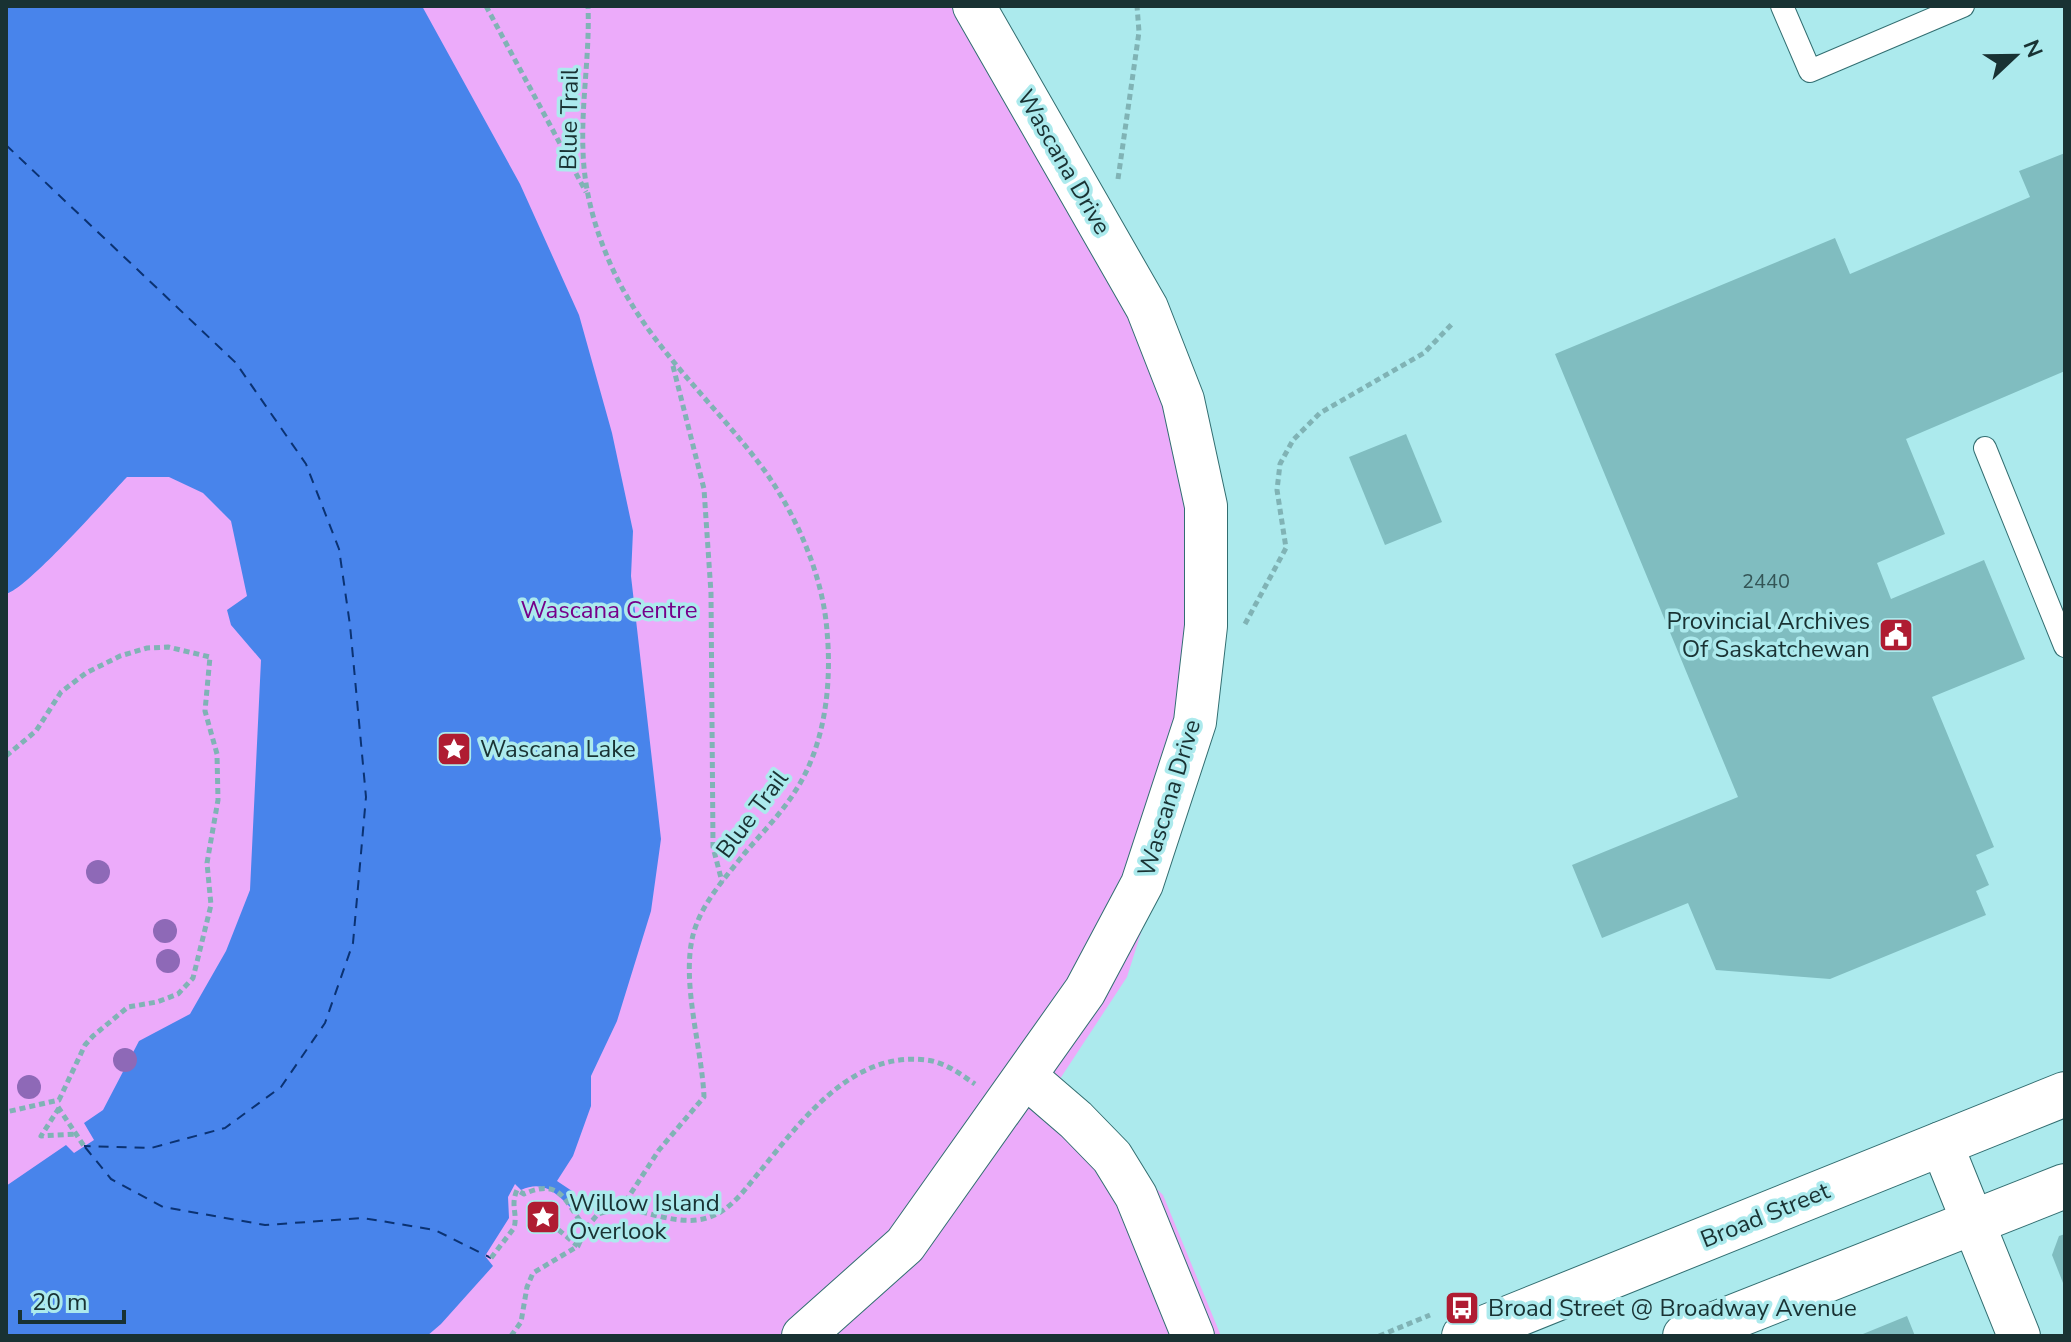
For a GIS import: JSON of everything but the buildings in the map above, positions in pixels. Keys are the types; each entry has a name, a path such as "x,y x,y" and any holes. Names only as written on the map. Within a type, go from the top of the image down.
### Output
{"main road":[{"name":"Broad Street","path":"1464,1336 2065,1094"},
{"path":"1685,1336 2065,1186"}],"street":[{"name":"Wascana Drive","path":"803,1336 905,1245 1085,991 1142,884 1195,722 1206,626 1206,506 1183,400 1147,308 974,6"},
{"path":"1026,1077 1076,1120 1112,1157 1136,1196 1193,1336"},
{"path":"1941,1143 2019,1336"}],"lane":[{"path":"1782,6 1810,71 1963,6"},
{"path":"1985,448 2065,646"}],"path":[{"path":"486,6 588,196"},
{"name":"Blue Trail","path":"586,1228 598,1214 622,1207 659,1150 704,1097 689,958 693,934 703,909 794,794 809,766 826,712 827,630 821,589 794,521 767,475 672,361 627,297 605,253 588,196 583,150 588,6"},
{"path":"1094,215 1116,191 1139,32 1137,6"},
{"path":"1243,627 1286,548 1277,490 1280,464 1293,440 1320,413 1424,353 1453,323"},
{"path":"672,361 704,489 711,593 713,847 722,882"},
{"path":"6,756 36,731 61,692 86,673 120,656 147,648 168,647 210,657 205,711 217,754 218,800 207,863 211,905 193,978 178,994 157,1002 128,1007 85,1045 41,1136 76,1134"},
{"path":"622,1207 681,1220 707,1218 733,1204 813,1107 846,1081 874,1067 900,1061 927,1060 954,1069 975,1084 984,1073"},
{"path":"6,1112 57,1105"},
{"path":"57,1105 84,1146"},
{"path":"491,1258 514,1228 516,1222 512,1202 517,1190 524,1194 548,1188 555,1191 565,1197 586,1228 578,1246 533,1273 527,1287 521,1322 511,1336"},
{"path":"543,1217 578,1246"}],"green space":[{"name":"Wascana Centre","path":"6,6 990,6 1213,506 1162,866 1127,977 1054,1088 1163,1195 1221,1336 6,1336"}],"water":[{"name":"Wascana Lake","path":"6,6 422,6 520,184 579,315 612,433 633,531 631,576 661,839 651,911 617,1021 591,1076 591,1106 573,1156 557,1181 572,1191 579,1203 570,1207 548,1189 536,1186 521,1190 515,1184 508,1197 509,1218 485,1256 493,1266 427,1336 6,1336 6,1186 66,1145 74,1153 94,1140 84,1123 103,1110 139,1041 190,1014 226,951 250,890 261,660 231,625 227,610 247,596 231,521 203,493 169,477 127,477 31,577 6,594"}],"ferry route":[{"path":"6,145 236,363 306,464 339,549 350,625 366,797 353,943 325,1023 281,1087 225,1128 151,1148 84,1146"},
{"path":"85,1147 111,1179 163,1207 265,1225 363,1218 435,1230 491,1258"}],"place":[{"name":"Provincial Archives Of Saskatchewan","path":"1896,635"},
{"name":"Wascana Lake","path":"454,749"},
{"name":"Willow Island Overlook","path":"543,1217"},
{"name":"Broad Street @ Broadway Avenue","path":"1462,1308"}]}
